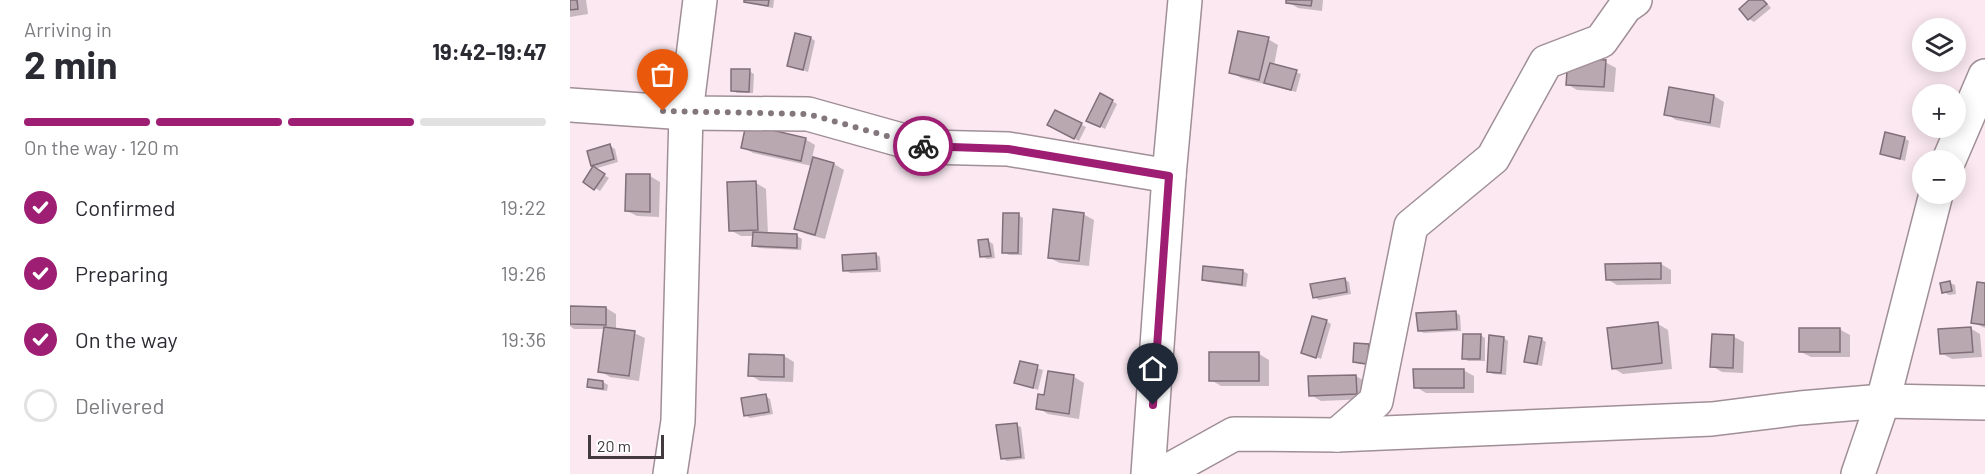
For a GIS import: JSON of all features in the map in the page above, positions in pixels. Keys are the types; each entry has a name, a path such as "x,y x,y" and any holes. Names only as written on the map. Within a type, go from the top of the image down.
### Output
{"street":[{"path":"670,474 678,421 686,113 700,0"},
{"path":"1148,474 1169,176 1185,0"},
{"path":"1336,435 1376,401 1411,226 1492,158 1546,62 1601,41 1625,7 1635,0"},
{"path":"1954,150 1985,76"},
{"path":"570,105 686,113 808,114 926,147 1008,149 1169,176"},
{"path":"1858,474 1883,401 1933,204"},
{"path":"1162,474 1234,434 1336,435 1712,419 1883,401 1985,403"}],"building":[{"path":"570,0 577,0 578,9 570,10"},
{"path":"744,0 769,0 768,6 744,2"},
{"path":"1286,0 1312,0 1311,6 1286,3"},
{"path":"1749,0 1763,0 1767,4 1748,20 1739,9"},
{"path":"1238,31 1269,37 1259,80 1229,73"},
{"path":"795,33 811,37 803,70 787,66"},
{"path":"1568,57 1606,60 1604,87 1566,85"},
{"path":"1270,63 1297,70 1291,90 1264,83"},
{"path":"731,69 750,69 749,92 731,91"},
{"path":"1669,87 1714,95 1710,123 1664,115"},
{"path":"1100,93 1113,100 1100,127 1086,121"},
{"path":"1055,110 1082,123 1074,139 1047,125"},
{"path":"746,124 806,138 801,161 741,148"},
{"path":"1885,132 1905,137 1900,159 1880,154"},
{"path":"610,144 614,159 591,166 587,151"},
{"path":"813,157 834,163 815,235 794,229"},
{"path":"593,166 605,174 594,190 583,182"},
{"path":"626,174 650,174 650,212 625,211"},
{"path":"756,181 758,230 729,231 727,182"},
{"path":"1053,209 1084,213 1079,261 1048,258"},
{"path":"1003,213 1019,213 1018,253 1002,253"},
{"path":"753,232 797,234 797,248 752,246"},
{"path":"988,239 991,256 980,257 978,240"},
{"path":"876,253 877,269 843,271 842,255"},
{"path":"1661,263 1661,279 1606,280 1605,264"},
{"path":"1203,266 1243,270 1242,285 1202,280"},
{"path":"1345,278 1347,292 1313,298 1310,284"},
{"path":"1950,281 1952,291 1942,293 1940,283"},
{"path":"1977,282 1985,283 1985,325 1971,323"},
{"path":"570,306 606,307 606,325 570,324"},
{"path":"1456,311 1457,329 1418,331 1416,313"},
{"path":"1312,316 1327,320 1316,358 1301,353"},
{"path":"1658,322 1662,363 1612,369 1607,328"},
{"path":"604,327 635,331 629,376 598,372"},
{"path":"1971,327 1973,352 1940,354 1938,329"},
{"path":"1799,328 1840,328 1840,352 1799,352"},
{"path":"1463,334 1481,334 1480,359 1462,359"},
{"path":"1712,334 1734,335 1733,368 1710,367"},
{"path":"1489,335 1504,337 1501,373 1487,372"},
{"path":"1529,336 1542,338 1537,364 1524,362"},
{"path":"1354,343 1369,344 1367,364 1353,362"},
{"path":"1209,352 1259,352 1259,381 1209,381"},
{"path":"749,354 784,355 784,377 748,376"},
{"path":"1020,361 1038,365 1033,388 1014,383"},
{"path":"1413,369 1464,369 1464,388 1414,388"},
{"path":"1048,371 1074,375 1069,414 1036,409 1038,394 1044,395"},
{"path":"1356,375 1357,394 1309,396 1308,376"},
{"path":"588,379 603,381 603,389 587,387"},
{"path":"766,394 769,412 744,416 741,398"},
{"path":"1017,423 1021,457 1001,459 996,425"}],"way so far":[{"path":"663,111 808,114 923,146"}],"route":[{"path":"923,146 1008,149 1169,176 1153,405"}]}
